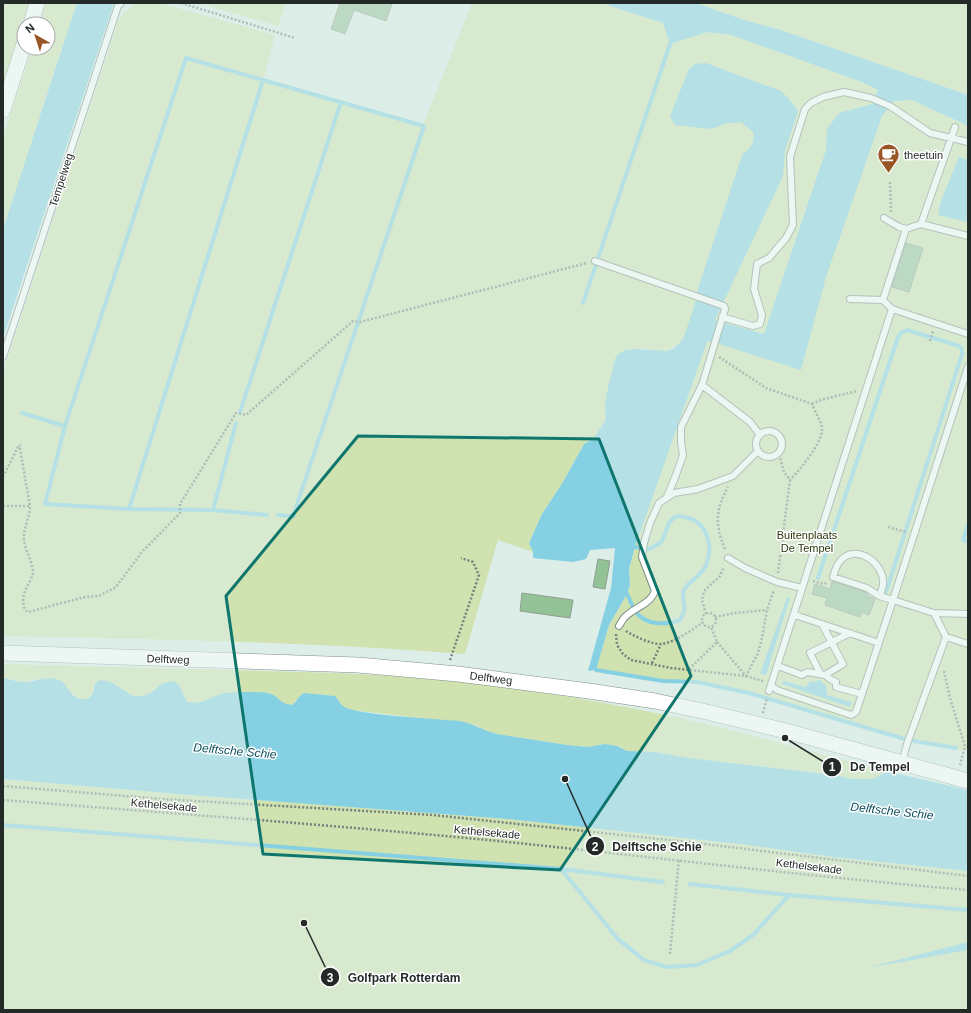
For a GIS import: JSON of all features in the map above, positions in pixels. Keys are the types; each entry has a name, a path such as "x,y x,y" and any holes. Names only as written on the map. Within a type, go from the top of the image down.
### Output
{"street":[{"path":"33,16 37,3"},
{"path":"3,110 20,56"},
{"name":"Delftweg","path":"3,653 358,665 458,674 589,691 670,704 707,712 786,731 962,780"}],"lane":[{"name":"Tempelweg","path":"3,357 118,6 121,3"},
{"path":"722,319 753,326 760,324 762,315 754,289 757,264 769,258 786,238 793,225 790,156 805,109 811,103 823,97 844,92 871,98 890,106 930,133 968,142"},
{"path":"921,224 954,127"},
{"path":"884,218 906,229 921,224 968,236"},
{"path":"883,300 906,229"},
{"path":"595,261 724,306 725,308 702,385 681,428 683,455 667,497"},
{"path":"850,299 883,300 892,309 968,334"},
{"path":"892,309 805,578 771,689 851,715 856,712 968,369"},
{"path":"702,385 750,422 760,435"},
{"path":"773,431 778,434 782,440 783,446 778,454 767,456 758,450 756,445 757,438 767,432 773,431"},
{"path":"619,626 624,618 649,601 656,591 642,557 644,543 650,523 659,503 674,493 698,489 733,476 758,450"},
{"path":"879,596 883,585 881,573 872,560 861,554 854,553 847,555 836,565 833,577 867,588 879,596 934,613 968,614"},
{"path":"728,558 745,568 777,582 802,588"},
{"path":"901,763 946,637 934,613"},
{"path":"794,615 879,643"},
{"path":"822,624 843,664 822,674"},
{"path":"822,674 810,653 850,633"},
{"path":"946,637 968,644"},
{"path":"778,666 802,675 806,672 822,674 836,682 836,686 862,694"}],"path":[{"path":"181,3 295,38"},
{"path":"890,182 891,211 894,224"},
{"path":"3,477 19,445 21,446 20,449 30,506 30,514 24,532 24,541 33,567 33,575 23,593 22,602 25,610 28,612 85,597 99,596 116,587 142,552 180,514 180,504 236,413 246,415 353,321 360,322 595,261"},
{"path":"930,341 932,333"},
{"path":"712,351 766,388 812,404 821,400 866,388"},
{"path":"746,676 758,654 767,610 777,582 790,480 816,446 822,430 820,421 812,404"},
{"path":"778,454 784,472 790,480"},
{"path":"706,614 702,600 704,591 720,576 728,558 721,540 718,527 718,517 720,501 733,476"},
{"path":"3,506 30,506"},
{"path":"888,527 901,531"},
{"path":"452,655 478,575 473,562 461,558"},
{"path":"805,578 823,584 827,583 833,577"},
{"path":"706,614 710,613 715,617 735,613 767,610"},
{"path":"706,614 702,619 702,623 682,636 661,644 638,638 619,626 616,635 618,645 623,654 631,660 671,668 746,676 765,681 771,689"},
{"path":"712,627 715,624 715,617"},
{"path":"702,623 705,626 712,627"},
{"path":"712,627 717,642 746,676"},
{"path":"689,670 717,642"},
{"path":"652,663 661,644"},
{"path":"942,649 945,678 965,746 962,780"},
{"path":"763,712 764,707"},
{"path":"3,786 162,800 433,815 688,842 968,876"},
{"name":"Kethelsekade","path":"3,800 487,840 679,859 883,883 968,890"},
{"path":"670,954 679,859"}],"highlighted area":[{"path":"358,436 599,439 691,676 560,870 263,854 226,596"}],"green space":[{"path":"3,3 29,3 25,16 16,16 16,44 3,84"},
{"path":"46,3 77,3 3,229 3,138 29,56 56,56 56,16 42,16"},
{"name":"Buitenplaats De Tempel","path":"137,3 159,3 275,35 263,80 423,125 472,3 601,3 663,23 670,44 708,32 731,35 912,100 968,126 968,751 908,740 749,693 697,682 663,681 596,670 609,625 627,594 630,585 629,569 679,343 668,350 663,351 635,349 615,359 605,405 606,420 593,439 584,444 563,482 542,514 529,543 533,552 498,540 465,654 292,644 3,636 3,372 118,22 126,11"},
{"path":"198,3 286,3 278,26"},
{"path":"696,3 968,3 968,95 781,30 744,20"},
{"path":"3,664 336,673 487,685 599,702 667,715 886,771 876,778 853,779 834,775 688,758 655,752 627,751 617,746 605,744 588,747 567,745 487,732 476,725 353,710 343,707 335,696 304,693 292,705 283,704 270,693 223,695 213,697 200,703 192,703 187,702 179,685 163,683 152,692 144,696 133,696 111,682 95,683 92,692 85,700 75,696 61,681 36,679 24,682 3,678"},
{"path":"3,779 508,819 740,844 833,857 968,871 968,908 841,899 968,910 968,1010 3,1010"}],"water":[{"path":"77,3 114,3 3,338 3,229"},
{"path":"601,3 696,3 744,20 781,30 968,95 968,126 912,100 894,101 882,116 826,277 801,370 709,341 707,342 635,547 629,569 630,585 627,594 609,625 596,670 588,671 611,588 615,548 590,550 586,559 573,562 533,558 533,552 529,543 542,514 563,482 584,444 593,439 606,420 605,405 607,392 615,359 618,354 625,350 637,349 667,351 674,348 683,339 693,310 700,282 742,155 750,148 753,142 753,132 741,122 724,124 712,129 675,125 670,116 689,69 695,64 706,63 781,91 798,111 785,151 783,176 715,320 764,334 826,150 827,129 839,113 872,104 878,90 862,82 731,35 708,32 670,44 663,23"},
{"path":"959,157 968,160 968,222 938,215 941,201"},
{"path":"787,597 790,598 766,675 760,674"},
{"path":"3,678 19,682 29,682 47,678 56,679 64,683 76,698 80,699 87,699 91,696 95,683 100,680 111,682 133,696 144,696 152,692 163,683 174,681 179,685 187,702 192,703 201,702 220,694 234,692 268,693 284,703 292,705 304,693 335,696 343,706 363,712 459,721 469,723 497,734 567,745 588,747 605,744 617,746 627,751 655,752 688,758 834,775 853,779 876,778 886,771 968,790 968,871 833,857 740,844 508,819 3,779"},
{"path":"818,680 822,681 823,684 826,685 827,695 852,702 850,707 782,684 783,681 805,687 811,681 815,682"},
{"path":"968,942 968,950 867,968"}],"building":[{"path":"340,3 392,3 386,21 354,10 345,34 331,29"},
{"path":"906,243 923,248 909,292 892,287"},
{"path":"598,559 610,561 605,589 593,587"},
{"path":"832,581 865,592 868,594 867,596 875,599 869,615 862,612 860,617 825,605 827,598 812,594 815,584 830,589"},
{"path":"522,593 573,600 570,618 520,611"}],"waterway":[{"path":"583,303 670,44"},
{"path":"129,509 45,504 65,426 186,58 424,126 293,516 278,515"},
{"path":"263,80 129,509 213,510 267,515"},
{"path":"240,412 341,102"},
{"path":"818,578 898,337 902,332 907,330 959,346 962,349 962,354 886,592"},
{"path":"22,413 65,426"},
{"path":"213,510 236,423"},
{"path":"627,594 639,616 650,622 668,623 680,620 684,613 683,592 689,583 704,569 708,558 709,542 703,528 698,523 692,519 678,516 671,520 663,540 660,543 649,549 635,547"},
{"path":"968,524 963,540 968,542"},
{"path":"596,670 663,681 697,682 749,693 908,740 956,748"},
{"path":"3,825 561,869 663,882"},
{"path":"561,869 618,939 644,960 667,967 697,965 730,951 753,935 789,895"},
{"path":"690,884 789,895 968,910"}],"place":[{"name":"theetuin","path":"889,174"},
{"name":"De Tempel","path":"785,738"},
{"name":"Delftsche Schie","path":"565,779"},
{"name":"Golfpark Rotterdam","path":"304,923"}]}
